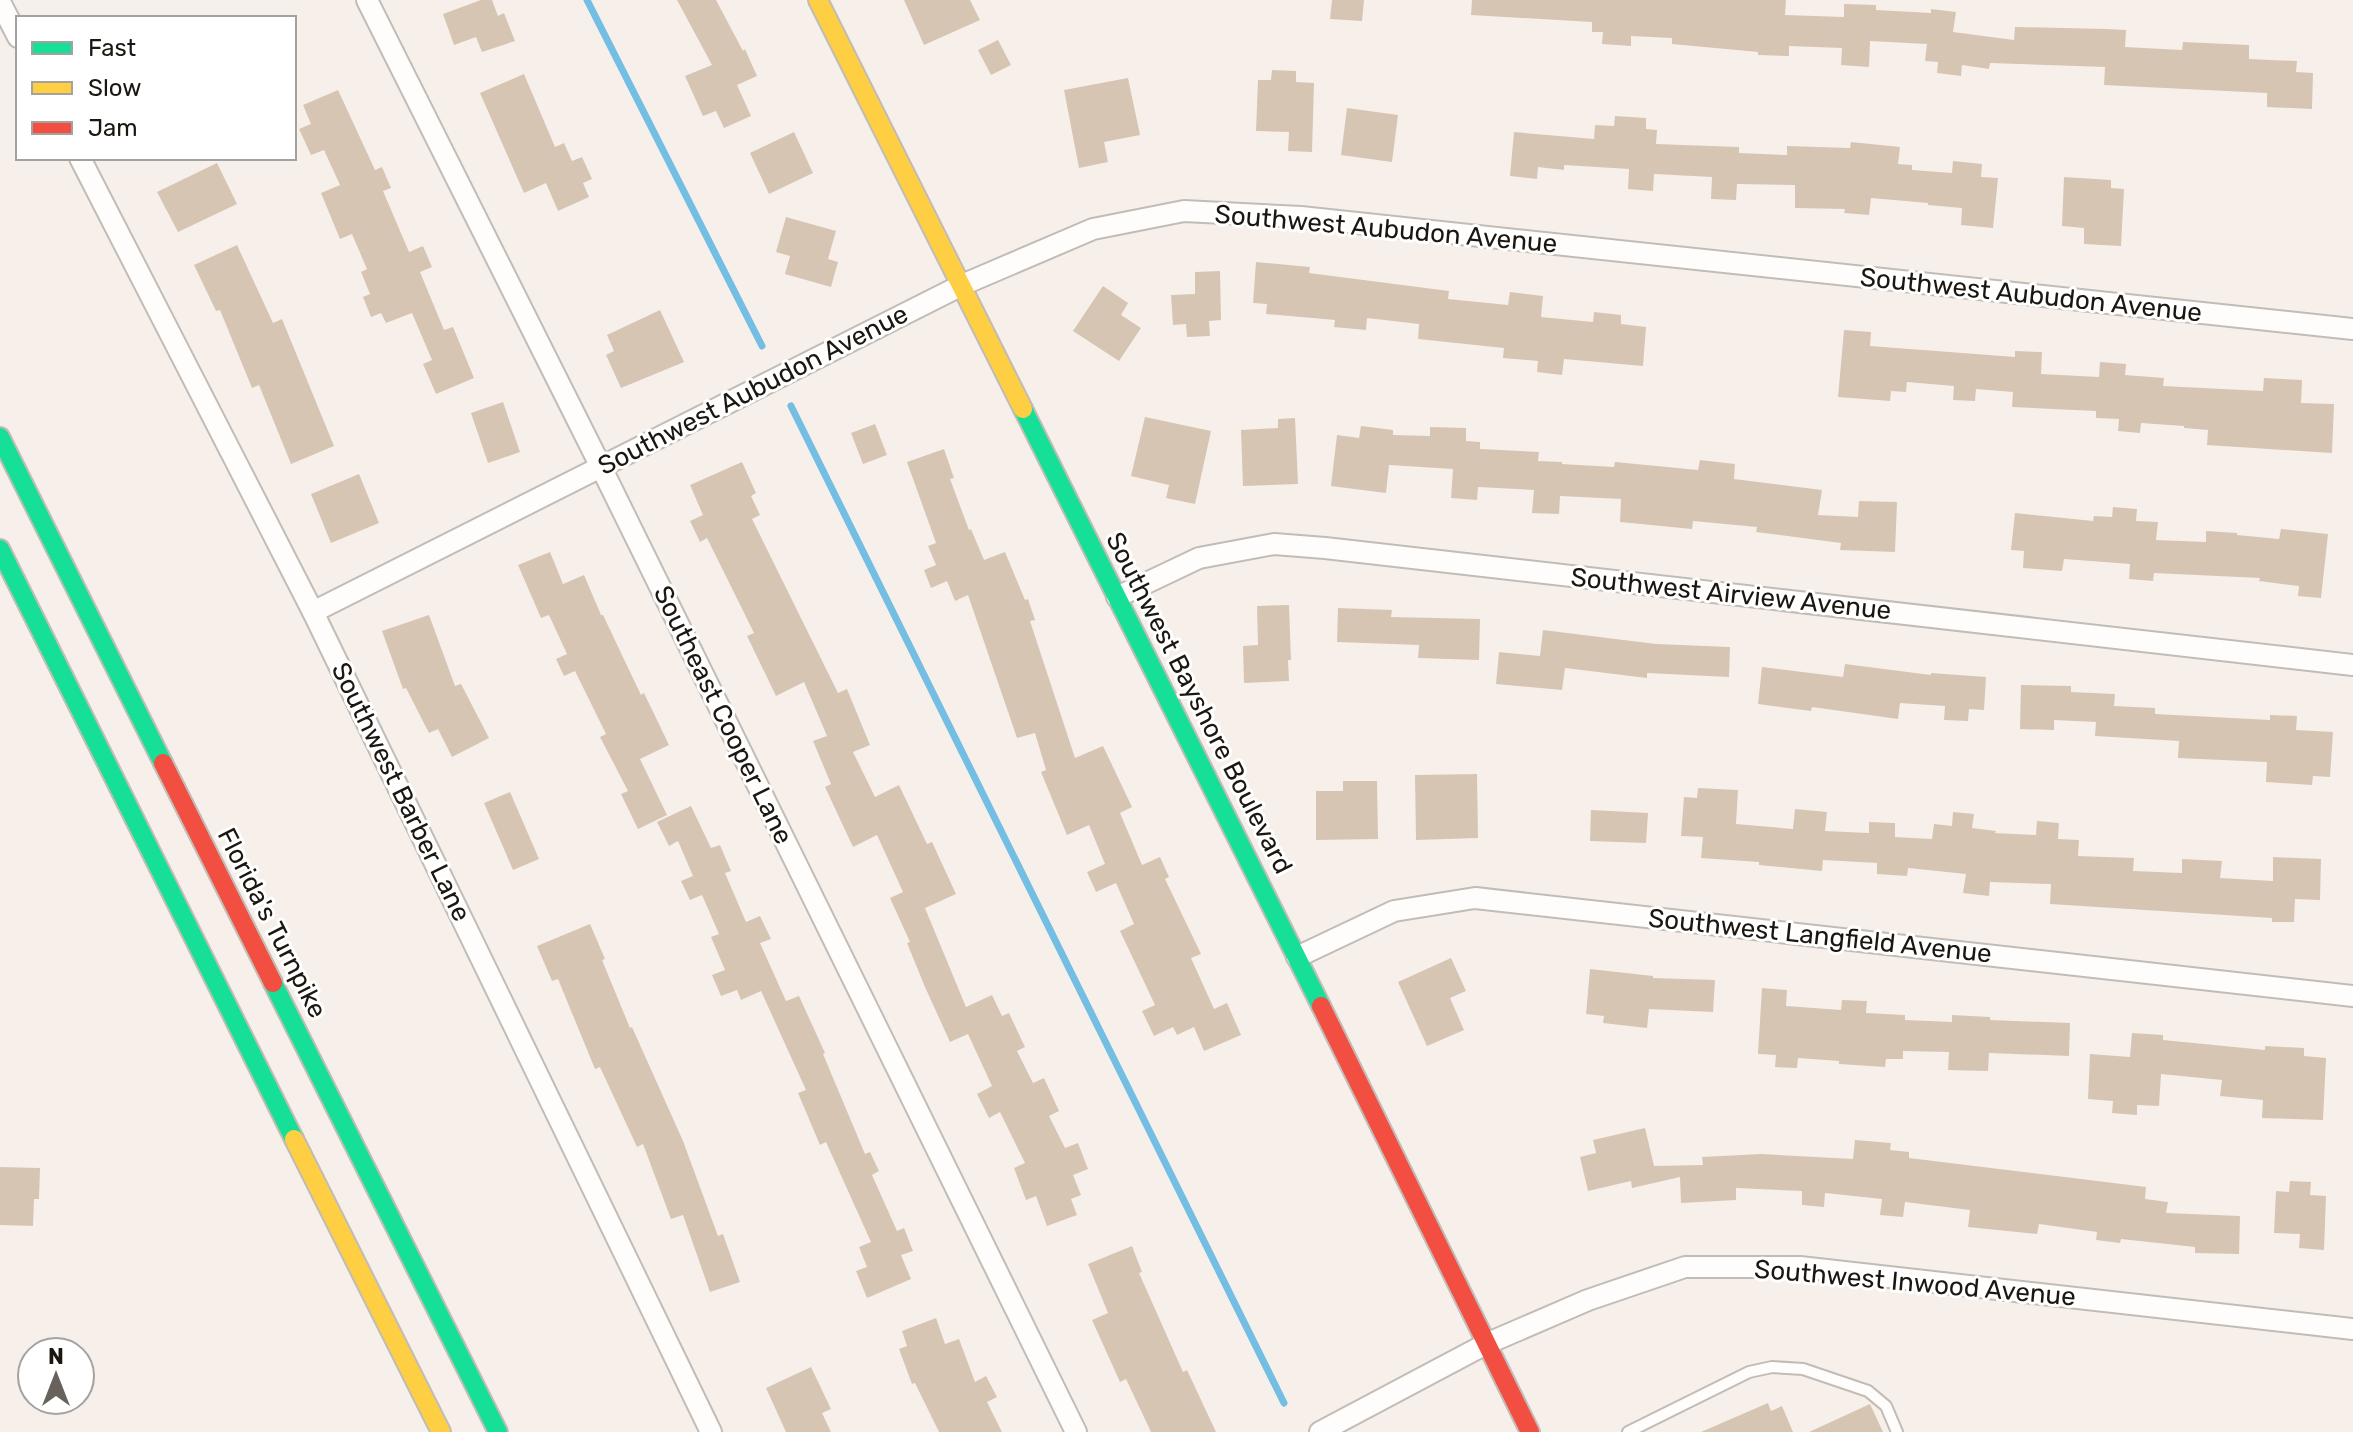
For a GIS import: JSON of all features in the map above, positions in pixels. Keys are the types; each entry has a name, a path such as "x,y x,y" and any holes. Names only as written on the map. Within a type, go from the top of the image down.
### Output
{"main road":[{"name":"Southwest Bayshore Boulevard","path":"818,0 1297,957 1530,1432"},
{"name":"Florida's Turnpike","path":"0,437 498,1432"},
{"path":"0,549 441,1432"}],"street":[{"name":"Southeast Cooper Lane","path":"367,0 601,467 1076,1432"},
{"path":"0,2 16,33"},
{"name":"Southwest Barber Lane","path":"81,160 313,612 711,1432"},
{"name":"Southwest Aubudon Avenue","path":"313,612 962,285 1093,229 1184,211 1301,217 2353,329"},
{"name":"Southwest Airview Avenue","path":"1117,597 1199,558 1274,544 2353,665"},
{"name":"Southwest Langfield Avenue","path":"1297,957 1394,911 1475,898 2353,996"},
{"name":"Southwest Inwood Avenue","path":"1320,1432 1486,1344 1588,1300 1685,1267 1800,1267 2353,1329"}],"lane":[{"path":"1628,1432 1749,1372 1772,1367 1803,1369 1868,1391 1886,1406 1897,1432"}],"building":[{"path":"481,0 492,0 498,16 504,13 515,41 482,52 476,37 454,45 443,14"},
{"path":"677,0 716,0 757,76 737,85 751,116 724,128 716,111 703,116 685,76 712,65"},
{"path":"904,0 970,0 980,20 924,45"},
{"path":"1332,0 1364,0 1362,21 1330,19"},
{"path":"1472,0 1786,0 1785,15 1844,17 1844,4 1876,5 1876,10 1956,12 1953,32 2014,40 2015,27 2126,30 2125,47 2182,50 2183,42 2249,45 2249,59 2297,61 2296,72 2313,73 2312,109 2267,107 2267,93 2104,85 2105,67 1990,63 1989,69 1962,65 1961,76 1937,73 1938,62 1925,61 1927,44 1870,41 1869,67 1841,65 1842,48 1789,46 1789,56 1672,44 1672,38 1631,36 1631,46 1602,44 1603,32 1592,32 1592,22 1471,15"},
{"path":"998,40 1011,65 991,75 978,50"},
{"path":"1272,70 1296,71 1296,82 1314,83 1312,152 1288,151 1289,132 1256,131 1258,80 1271,80"},
{"path":"524,74 555,147 564,143 572,161 582,157 592,179 583,183 589,197 558,211 546,183 524,193 480,93"},
{"path":"1128,78 1140,135 1104,142 1108,162 1079,168 1064,90"},
{"path":"338,90 375,170 382,167 391,188 383,191 409,252 423,246 432,267 420,272 444,330 453,327 474,378 436,394 423,364 432,360 412,313 386,323 381,313 371,317 363,297 370,294 361,272 367,269 352,234 340,239 321,193 340,185 324,150 311,155 299,129 311,124 303,105"},
{"path":"1347,108 1398,115 1392,162 1341,155"},
{"path":"1615,116 1646,118 1646,129 1657,130 1656,144 1739,147 1739,153 1787,155 1787,146 1850,148 1851,142 1900,147 1898,164 1912,165 1912,170 1952,173 1953,161 1982,164 1981,177 1998,178 1993,228 1961,225 1962,208 1928,203 1871,198 1869,215 1844,213 1845,209 1795,208 1795,185 1737,184 1736,200 1711,199 1712,177 1654,174 1653,191 1628,189 1629,169 1564,165 1564,170 1538,167 1537,179 1510,176 1514,132 1594,139 1595,125 1614,126"},
{"path":"794,132 813,173 769,194 750,153"},
{"path":"217,163 237,204 178,232 157,192"},
{"path":"2064,177 2111,180 2111,188 2124,189 2121,246 2084,244 2084,228 2062,226"},
{"path":"786,217 836,231 828,259 838,262 831,287 785,274 790,256 776,252"},
{"path":"237,245 273,323 282,319 334,446 291,464 259,385 252,388 220,310 216,311 194,265"},
{"path":"1256,262 1310,267 1309,273 1449,291 1448,299 1508,305 1510,292 1543,296 1541,317 1593,322 1594,312 1621,315 1621,324 1646,327 1643,366 1564,359 1562,375 1537,372 1538,361 1503,358 1504,348 1418,339 1419,324 1367,318 1366,330 1334,327 1335,320 1266,314 1267,304 1253,303"},
{"path":"1220,271 1221,320 1209,321 1210,336 1187,337 1186,324 1173,325 1171,295 1195,294 1195,272"},
{"path":"1103,286 1128,303 1121,315 1141,328 1119,361 1073,331"},
{"path":"660,310 684,362 621,388 606,355 614,351 607,335"},
{"path":"1844,330 1871,332 1870,346 2015,357 2015,351 2042,352 2041,374 2099,377 2100,362 2126,364 2125,375 2164,378 2163,386 2263,391 2264,378 2302,380 2301,403 2334,404 2332,453 2207,445 2208,430 2184,426 2141,423 2140,433 2118,431 2119,419 2096,418 2096,411 2012,407 2013,392 1976,389 1975,401 1953,400 1954,386 1907,382 1906,392 1891,391 1890,401 1838,397"},
{"path":"503,402 520,452 488,463 471,413"},
{"path":"1145,417 1211,431 1195,504 1166,498 1169,485 1131,476"},
{"path":"1295,418 1298,484 1243,486 1241,430 1278,428 1278,419"},
{"path":"875,424 887,455 863,464 851,433"},
{"path":"1361,426 1393,430 1393,435 1430,436 1430,427 1466,428 1466,441 1480,442 1480,449 1539,452 1538,461 1562,464 1614,467 1615,462 1698,470 1700,460 1735,464 1734,479 1822,490 1818,515 1858,517 1859,501 1897,502 1895,552 1840,550 1841,543 1756,532 1757,527 1693,521 1692,529 1620,522 1621,499 1560,496 1559,514 1532,513 1534,490 1478,487 1477,500 1451,498 1453,469 1389,465 1386,493 1331,486 1337,435 1359,438"},
{"path":"944,449 954,478 950,479 984,560 1005,552 1025,600 1028,599 1035,620 1030,621 1075,758 1103,746 1132,807 1120,813 1142,865 1160,857 1169,877 1165,879 1201,954 1191,958 1214,1009 1227,1003 1241,1035 1204,1051 1194,1027 1177,1035 1173,1027 1154,1036 1142,1011 1155,1005 1120,931 1134,924 1116,883 1096,892 1087,872 1105,864 1089,825 1067,835 1041,772 1046,770 1035,733 1017,738 968,595 955,601 947,581 931,588 924,570 936,565 928,546 936,543 907,462"},
{"path":"742,462 756,493 751,496 760,515 752,519 838,693 847,689 870,745 853,752 875,797 899,785 927,844 932,842 956,894 925,908 966,1007 992,995 1002,1016 1009,1013 1025,1047 1017,1051 1033,1083 1044,1078 1059,1111 1049,1116 1065,1148 1078,1143 1088,1169 1073,1175 1081,1195 1071,1199 1077,1215 1047,1226 1036,1196 1026,1200 1014,1168 1025,1163 1000,1112 989,1118 977,1094 992,1086 968,1034 950,1042 925,987 907,943 910,942 890,898 903,892 877,835 853,847 825,787 831,784 813,741 827,736 804,682 776,696 747,636 754,633 707,538 700,542 690,521 703,515 690,485"},
{"path":"359,474 379,523 331,543 311,494"},
{"path":"2113,507 2137,509 2136,521 2158,522 2156,540 2206,542 2206,531 2279,539 2281,529 2328,534 2321,598 2298,596 2299,586 2259,581 2260,578 2154,573 2153,581 2129,579 2130,564 2064,559 2062,571 2023,568 2024,551 2011,550 2015,513 2093,521 2094,516 2112,517"},
{"path":"550,552 563,584 584,575 641,695 644,693 669,745 640,759 667,815 638,829 621,794 628,791 600,737 606,734 575,671 564,676 556,659 567,654 549,615 541,618 518,565"},
{"path":"1289,605 1289,681 1244,683 1243,646 1258,645 1257,606"},
{"path":"1338,608 1392,610 1391,617 1480,619 1479,660 1418,658 1419,645 1337,642"},
{"path":"429,615 455,686 461,684 489,738 452,757 438,729 429,733 406,688 403,689 382,631"},
{"path":"1543,630 1656,644 1730,647 1729,677 1647,673 1647,678 1565,668 1562,690 1496,684 1499,652 1540,656"},
{"path":"1845,664 1931,675 1986,677 1984,710 1969,709 1968,721 1944,720 1945,706 1900,703 1898,719 1812,707 1811,711 1758,704 1762,667 1843,677"},
{"path":"2021,685 2071,686 2071,692 2115,694 2114,706 2155,708 2155,714 2270,720 2270,715 2297,716 2296,730 2333,732 2330,777 2313,776 2312,785 2266,782 2267,762 2178,758 2179,741 2095,736 2096,722 2054,720 2054,730 2020,729"},
{"path":"1477,774 1478,838 1416,840 1415,775"},
{"path":"1343,781 1377,781 1378,839 1316,840 1316,791 1343,791"},
{"path":"1698,788 1738,790 1736,824 1793,829 1795,809 1827,812 1825,831 1869,833 1869,822 1895,823 1895,837 1932,839 1934,824 1952,826 1953,812 1974,814 1972,828 1995,833 2036,835 2037,821 2059,823 2058,839 2079,840 2078,856 2134,858 2133,871 2182,873 2182,859 2222,861 2220,878 2273,881 2273,857 2321,859 2320,900 2295,899 2294,922 2272,922 2272,918 2050,904 2051,884 1990,882 1989,896 1963,893 1966,874 1908,868 1907,876 1877,874 1877,863 1823,860 1822,871 1701,858 1703,837 1681,836 1684,797 1697,798"},
{"path":"510,792 539,859 513,870 484,803"},
{"path":"691,806 711,848 720,845 731,871 725,873 746,922 760,916 771,939 760,943 786,1001 799,996 865,1154 870,1152 879,1171 872,1175 897,1231 904,1228 913,1251 901,1255 911,1279 867,1298 856,1271 867,1267 859,1247 871,1242 826,1142 820,1145 798,1093 806,1090 761,991 741,1000 737,990 721,996 712,975 725,970 711,937 719,934 702,895 690,900 681,881 693,876 678,841 669,846 657,822"},
{"path":"1591,810 1648,813 1646,843 1590,841"},
{"path":"590,924 630,1028 683,1141 718,1236 723,1234 740,1282 710,1292 683,1215 671,1219 643,1144 637,1147 600,1067 595,1069 558,979 552,981 537,946"},
{"path":"1451,958 1466,991 1450,998 1464,1030 1427,1046 1398,982"},
{"path":"1590,969 1653,978 1715,980 1713,1012 1649,1009 1647,1028 1603,1023 1604,1016 1586,1014"},
{"path":"1762,988 1787,990 1786,1006 1841,1010 1842,1000 1867,1001 1866,1013 1905,1015 1905,1020 1952,1022 1952,1015 1990,1017 1990,1020 2070,1023 2069,1056 1989,1053 1988,1071 1948,1070 1949,1052 1903,1051 1903,1059 1886,1059 1885,1067 1798,1058 1797,1068 1775,1067 1776,1055 1758,1054"},
{"path":"2132,1033 2163,1035 2163,1040 2265,1050 2265,1046 2304,1048 2304,1056 2326,1058 2323,1120 2262,1118 2263,1100 2220,1096 2222,1080 2161,1074 2159,1106 2137,1105 2137,1115 2112,1113 2113,1101 2088,1099 2090,1054 2130,1057"},
{"path":"1645,1128 1654,1166 1703,1165 1702,1157 1761,1154 1853,1159 1855,1140 1891,1143 1890,1150 1909,1152 1909,1158 2146,1187 2145,1199 2168,1202 2166,1213 2240,1216 2239,1254 2195,1253 2195,1247 2121,1239 2120,1243 2096,1240 2097,1232 2039,1224 2037,1234 1968,1227 1970,1210 1905,1202 1903,1217 1880,1215 1882,1199 1825,1193 1824,1207 1802,1205 1802,1191 1736,1188 1736,1200 1681,1203 1680,1177 1632,1188 1631,1181 1588,1191 1580,1157 1596,1153 1593,1140"},
{"path":"0,1167 40,1168 39,1199 34,1199 33,1226 0,1225"},
{"path":"2290,1181 2311,1182 2310,1195 2326,1196 2324,1250 2299,1248 2300,1234 2274,1233 2276,1191 2289,1192"},
{"path":"1132,1246 1142,1272 1139,1273 1183,1372 1187,1370 1216,1432 1151,1432 1126,1379 1120,1382 1092,1320 1108,1313 1088,1264"},
{"path":"936,1318 945,1344 959,1339 975,1382 986,1376 997,1397 987,1402 1002,1432 939,1432 915,1383 912,1384 899,1349 907,1346 902,1331"},
{"path":"811,1367 831,1409 822,1413 831,1432 786,1432 766,1388"},
{"path":"1768,1403 1771,1411 1782,1406 1793,1432 1701,1432"},
{"path":"1870,1404 1883,1432 1809,1432"}],"waterway":[{"path":"587,0 762,346"},
{"path":"791,406 1284,1403"}],"traffic: fast":[{"path":"1023,409 1321,1006"},
{"path":"0,437 163,763"},
{"path":"0,549 294,1139"},
{"path":"273,983 498,1432"}],"traffic: slow":[{"path":"818,0 1023,409"},
{"path":"294,1139 441,1432"}],"traffic: jam":[{"path":"163,763 273,983"},
{"path":"1321,1006 1530,1432"}]}
